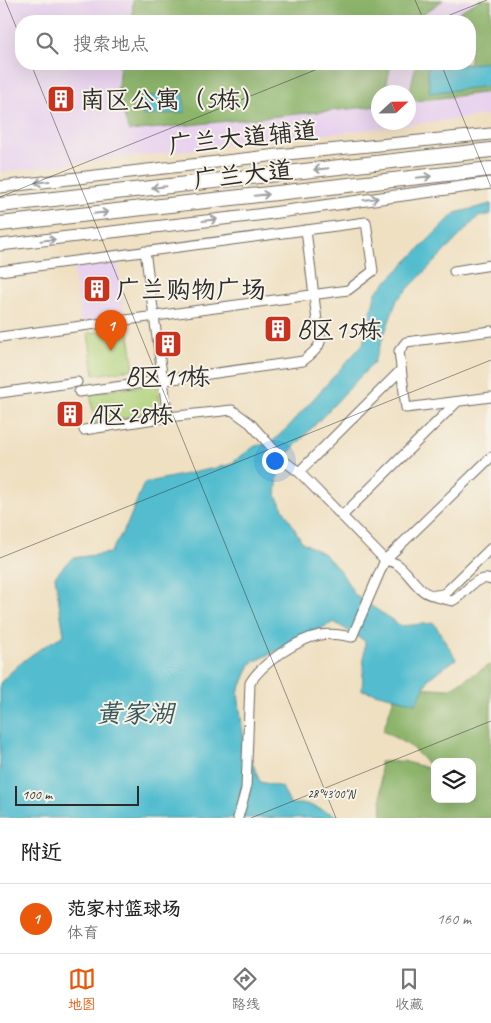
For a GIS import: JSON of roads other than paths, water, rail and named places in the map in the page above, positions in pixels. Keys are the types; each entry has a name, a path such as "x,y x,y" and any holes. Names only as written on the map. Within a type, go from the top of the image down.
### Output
{"main road":[{"name":"广兰大道辅道","path":"0,187 277,155 491,134"},
{"name":"广兰大道","path":"0,205 491,150"},
{"name":"广兰大道","path":"0,224 491,169"},
{"path":"0,245 247,216 491,183"}],"street":[{"path":"0,271 366,222 373,271 348,290 0,337"},
{"path":"79,392 303,361 319,347 322,339 318,329 306,230"},
{"path":"145,251 168,417"},
{"path":"454,271 491,266"},
{"path":"491,332 406,342 399,351 406,408 491,398"},
{"path":"299,472 401,370"},
{"path":"0,393 77,382"},
{"path":"342,516 456,402"},
{"path":"84,430 168,417 232,410 250,423 284,461 299,472 385,560 396,564 428,595 452,601 468,590 476,580 485,578 491,580"},
{"path":"238,818 246,789 250,683 255,674 270,662 306,640 320,635 337,634 352,637 385,560 491,457"},
{"path":"436,597 445,593 491,548"}],"water":[{"path":"487,62 489,86 430,93 427,70 476,70 476,63"},
{"path":"183,93 185,112 143,116 141,97"},
{"name":"黄家湖","path":"491,204 491,214 478,217 397,300 374,362 279,463 276,496 302,542 324,554 341,572 355,595 401,626 434,623 456,659 429,678 416,703 362,690 365,641 334,622 250,664 238,693 244,742 260,782 282,787 290,804 307,804 343,818 0,818 0,683 30,656 64,635 55,576 72,558 110,553 127,525 144,483 229,465 255,446 271,443 288,427 363,344 376,292 455,213"}],"place":[{"name":"南区公寓（5栋）","path":"61,99"},
{"name":"广兰购物广场","path":"97,289"},
{"name":"B区15栋","path":"278,329"},
{"name":"B区11栋","path":"168,344"},
{"name":"范家村篮球场","path":"111,351"},
{"name":"A区28栋","path":"70,414"}]}
